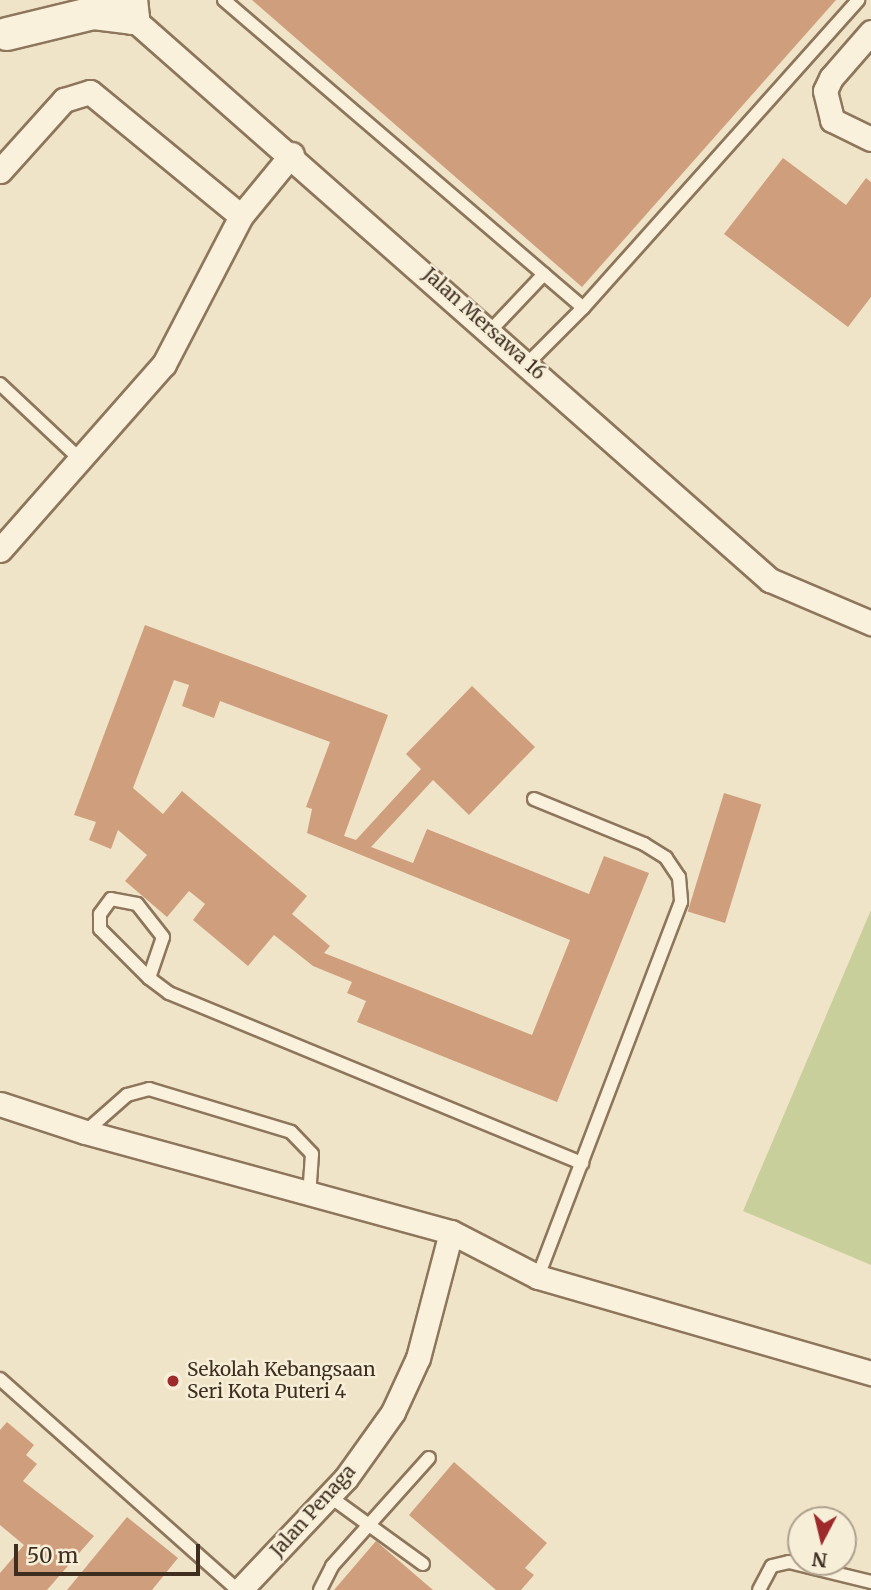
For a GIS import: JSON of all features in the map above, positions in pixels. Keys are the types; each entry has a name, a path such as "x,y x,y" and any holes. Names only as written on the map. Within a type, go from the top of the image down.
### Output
{"main road":[{"path":"4,38 37,0"},
{"path":"4,38 125,6"}],"street":[{"name":"Jalan Mersawa 16","path":"125,6 770,580 871,623"},
{"path":"871,32 831,78 825,91 832,120 871,139"},
{"path":"0,171 64,100 90,92 241,216"},
{"path":"0,550 164,364 241,216 292,154"},
{"path":"0,1104 85,1132 451,1232 538,1277 871,1373"},
{"name":"Jalan Penaga","path":"239,1590 328,1496 393,1412 413,1369 451,1232"}],"lane":[{"path":"224,0 583,308"},
{"path":"528,363 583,308 858,0"},
{"path":"491,330 544,274"},
{"path":"0,384 80,459"},
{"path":"534,799 644,844 666,858 679,877 681,902 675,927 538,1277"},
{"path":"149,978 163,937 137,904 111,899 100,914 100,929 149,978 169,993 582,1163"},
{"path":"85,1132 127,1095 149,1089 291,1132 312,1154 309,1193"},
{"path":"0,1378 239,1590"},
{"path":"320,1590 332,1566 429,1458"},
{"path":"328,1496 423,1564"},
{"path":"759,1590 772,1566 789,1562 871,1582"}],"green space":[{"path":"871,910 871,1265 743,1211"}],"building":[{"path":"252,0 836,0 582,287"},
{"path":"783,158 846,205 866,178 871,182 871,297 848,327 724,234"},
{"path":"145,625 388,715 344,836 356,840 421,769 406,754 472,686 535,747 469,815 433,780 371,847 413,863 427,829 589,894 604,856 649,873 557,1102 357,1022 366,1001 347,993 352,982 313,966 274,935 248,966 193,920 205,904 189,891 167,917 125,881 147,855 118,830 111,849 89,840 96,822 74,815","holes":["174,680 189,685 182,706 214,718 220,701 330,742 306,807 312,809 307,833 570,940 532,1035 324,953 330,946 292,914 307,896 182,791 163,814 133,788"]},
{"path":"724,793 761,804 725,923 688,912"},
{"path":"7,1422 34,1445 26,1455 37,1464 23,1481 94,1536 47,1590 0,1590 0,1573 24,1545 0,1525 0,1430"},
{"path":"454,1462 547,1543 525,1568 534,1575 521,1590 496,1590 409,1515"},
{"path":"127,1517 178,1558 152,1590 67,1590"},
{"path":"376,1541 433,1590 334,1590"}],"place":[{"name":"Sekolah Kebangsaan Seri Kota Puteri 4","path":"173,1381"}]}
